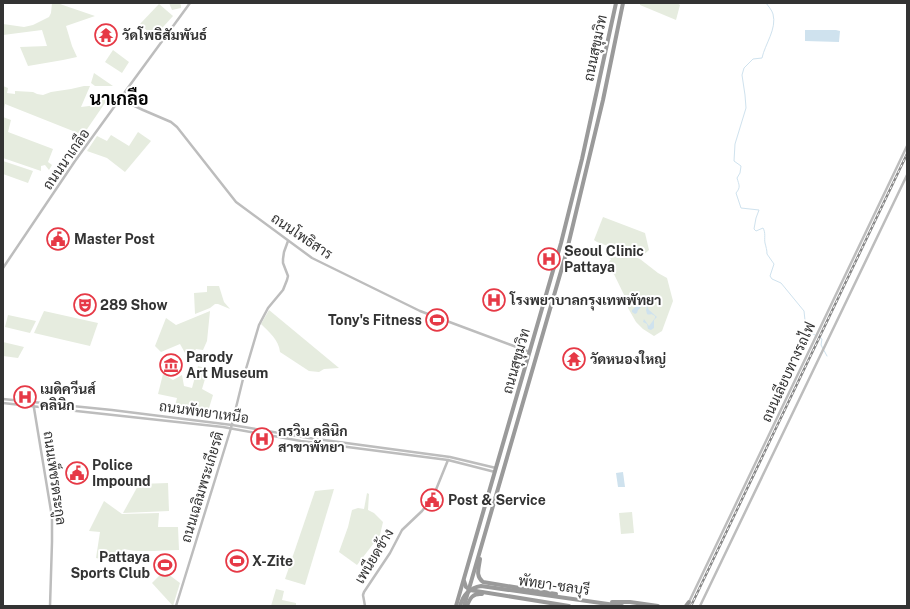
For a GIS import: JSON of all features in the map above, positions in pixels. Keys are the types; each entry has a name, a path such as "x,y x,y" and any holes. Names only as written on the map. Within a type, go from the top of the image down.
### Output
{"highway":[{"name":"ถนนสุขุมวิท","path":"456,606 559,251 607,50 616,3"},
{"name":"ถนนสุขุมวิท","path":"466,606 469,590 560,273 578,205 623,3"},
{"path":"614,15 616,14 620,17"},
{"path":"573,194 576,198 580,195"},
{"path":"571,203 575,200 578,205"},
{"path":"510,421 512,426 517,423"},
{"path":"496,470 503,472"},
{"path":"481,520 484,518 487,519 488,522"},
{"path":"481,549 478,576 483,582 583,600"},
{"path":"464,580 466,587 469,590 569,606"},
{"path":"497,584 479,584 477,587 479,590 508,597"},
{"name":"พัทยา-ชลบุรี","path":"460,606 462,598 468,591 478,586 622,606"},
{"path":"466,606 471,597 477,594 508,597"},
{"path":"600,603 630,602 658,606"}],"street":[{"name":"ถนนนาเกลือ","path":"3,268 64,177 190,3"},
{"name":"ถนนโพธิสาร","path":"120,99 177,126 236,202 288,241 314,258 420,311 530,352"},
{"name":"ถนนเลียบทางรถไฟ","path":"687,605 907,146"},
{"name":"ถนนเลียบทางรถไฟ","path":"700,606 907,175"},
{"name":"ถนนเฉลิมพระเกียรติ","path":"176,606 231,427 245,370 259,325 268,308 283,290 287,280 288,276 283,260 288,241"},
{"name":"ถนนพัทยาเหนือ","path":"3,399 112,410 450,457 496,470"},
{"name":"ถนนพัทยาเหนือ","path":"3,402 231,427 308,442 448,460 496,470"},
{"name":"ถนนเพ็ชรตระกูล","path":"33,402 52,517 50,606"},
{"path":"26,405 32,409 35,419"},
{"name":"เพนียดช้าง","path":"365,606 363,595 364,592 390,553 402,530 422,511 433,497 448,460"}],"shaded area":[{"path":"52,3 57,3 95,16 66,26 77,57 28,66 20,47 47,46 42,30 3,35 3,24 24,27 33,25 49,17"},
{"path":"169,3 179,3 181,8 172,10"},
{"path":"640,3 677,3 680,5 676,20 640,5"},
{"path":"159,4 173,16 154,37 140,24"},
{"path":"113,50 129,62 122,73 105,62"},
{"path":"94,73 113,86 95,86 91,83"},
{"path":"3,86 8,88 7,93 15,94 15,91 33,92 43,95 51,92 90,86 81,107 97,105 100,98 107,100 83,135 5,104 3,114"},
{"path":"3,117 11,120 8,132 53,149 48,162 52,165 49,170 45,165 41,166 41,171 3,158"},
{"path":"138,132 151,141 125,172 107,158 87,151 97,136 107,141 111,135 129,146"},
{"path":"3,161 33,171 28,183 3,174"},
{"path":"603,217 645,233 649,250 640,258 594,240"},
{"path":"612,248 640,259 667,278 673,301 662,331 654,336 643,329 636,322 628,308 627,301 611,268 607,265 611,259 606,256"},
{"path":"207,286 219,286 224,302 230,309 215,304 210,308 195,314 194,293 207,292"},
{"path":"269,310 339,368 324,369 319,372 309,371 280,352 276,340 261,324"},
{"path":"44,311 98,323 90,346 34,333"},
{"path":"210,311 207,341 203,350 196,349 189,360 180,344 161,352 155,346 166,318 176,325"},
{"path":"8,315 36,321 30,333 5,327"},
{"path":"3,342 24,347 18,358 3,356"},
{"path":"198,366 208,369 202,389 213,395 206,418 173,414 177,398 158,394 163,374 173,380 182,375 184,386 192,388"},
{"path":"168,483 169,511 123,513 139,484"},
{"path":"334,489 305,585 285,579 315,491"},
{"path":"367,493 369,494 368,510 374,513 383,522 380,535 357,565 339,552 348,527 352,510 358,508 364,509"},
{"path":"104,501 122,514 159,513 158,527 178,527 179,550 144,551 124,549 118,562 96,558 100,532 89,531"},
{"path":"632,512 634,533 621,534 619,513"},
{"path":"164,571 180,583 173,606 152,583"},
{"path":"276,589 284,591 282,600 296,603 296,606 271,606"}],"water":[{"path":"805,30 840,31 839,42 805,41"},
{"path":"643,301 645,302 649,310 657,317 654,320 654,328 651,330 648,329 647,324 643,322 644,319 649,326 655,318 655,316 651,314 647,314 647,307 641,307 635,314 632,312 632,310"},
{"path":"623,472 625,487 618,487 616,473"}],"waterway":[{"path":"766,3 773,14 774,20 772,31 762,58 753,59 744,68 742,75 746,108 735,144 734,161 741,166 740,173 737,178 739,187 736,193 741,208 759,210 754,229 756,231 763,228 764,230 767,254 774,264 770,276 772,279 781,283 804,311 806,330 815,335"},
{"path":"645,302 655,298 661,300"},
{"path":"818,337 822,339 821,345 827,356"}],"railway":[{"path":"691,606 907,154"}],"place":[{"name":"วัดโพธิสัมพันธ์","path":"106,35"},
{"name":"Master Post","path":"58,239"},
{"name":"Seoul Clinic Pattaya","path":"549,259"},
{"name":"โรงพยาบาลกรุงเทพพัทยา","path":"494,300"},
{"name":"289 Show","path":"85,305"},
{"name":"Tony's Fitness","path":"437,320"},
{"name":"วัดหนองใหญ่","path":"574,359"},
{"name":"Parody Art Museum","path":"171,365"},
{"name":"เมดิควีนส์ คลินิก","path":"25,397"},
{"name":"กรวิน คลินิก สาขาพัทยา","path":"262,439"},
{"name":"Police Impound","path":"77,473"},
{"name":"Post & Service","path":"432,500"},
{"name":"X-Zite","path":"237,561"},
{"name":"Pattaya Sports Club","path":"165,565"}],"district":[{"name":"นาเกลือ","path":"119,98"}]}
